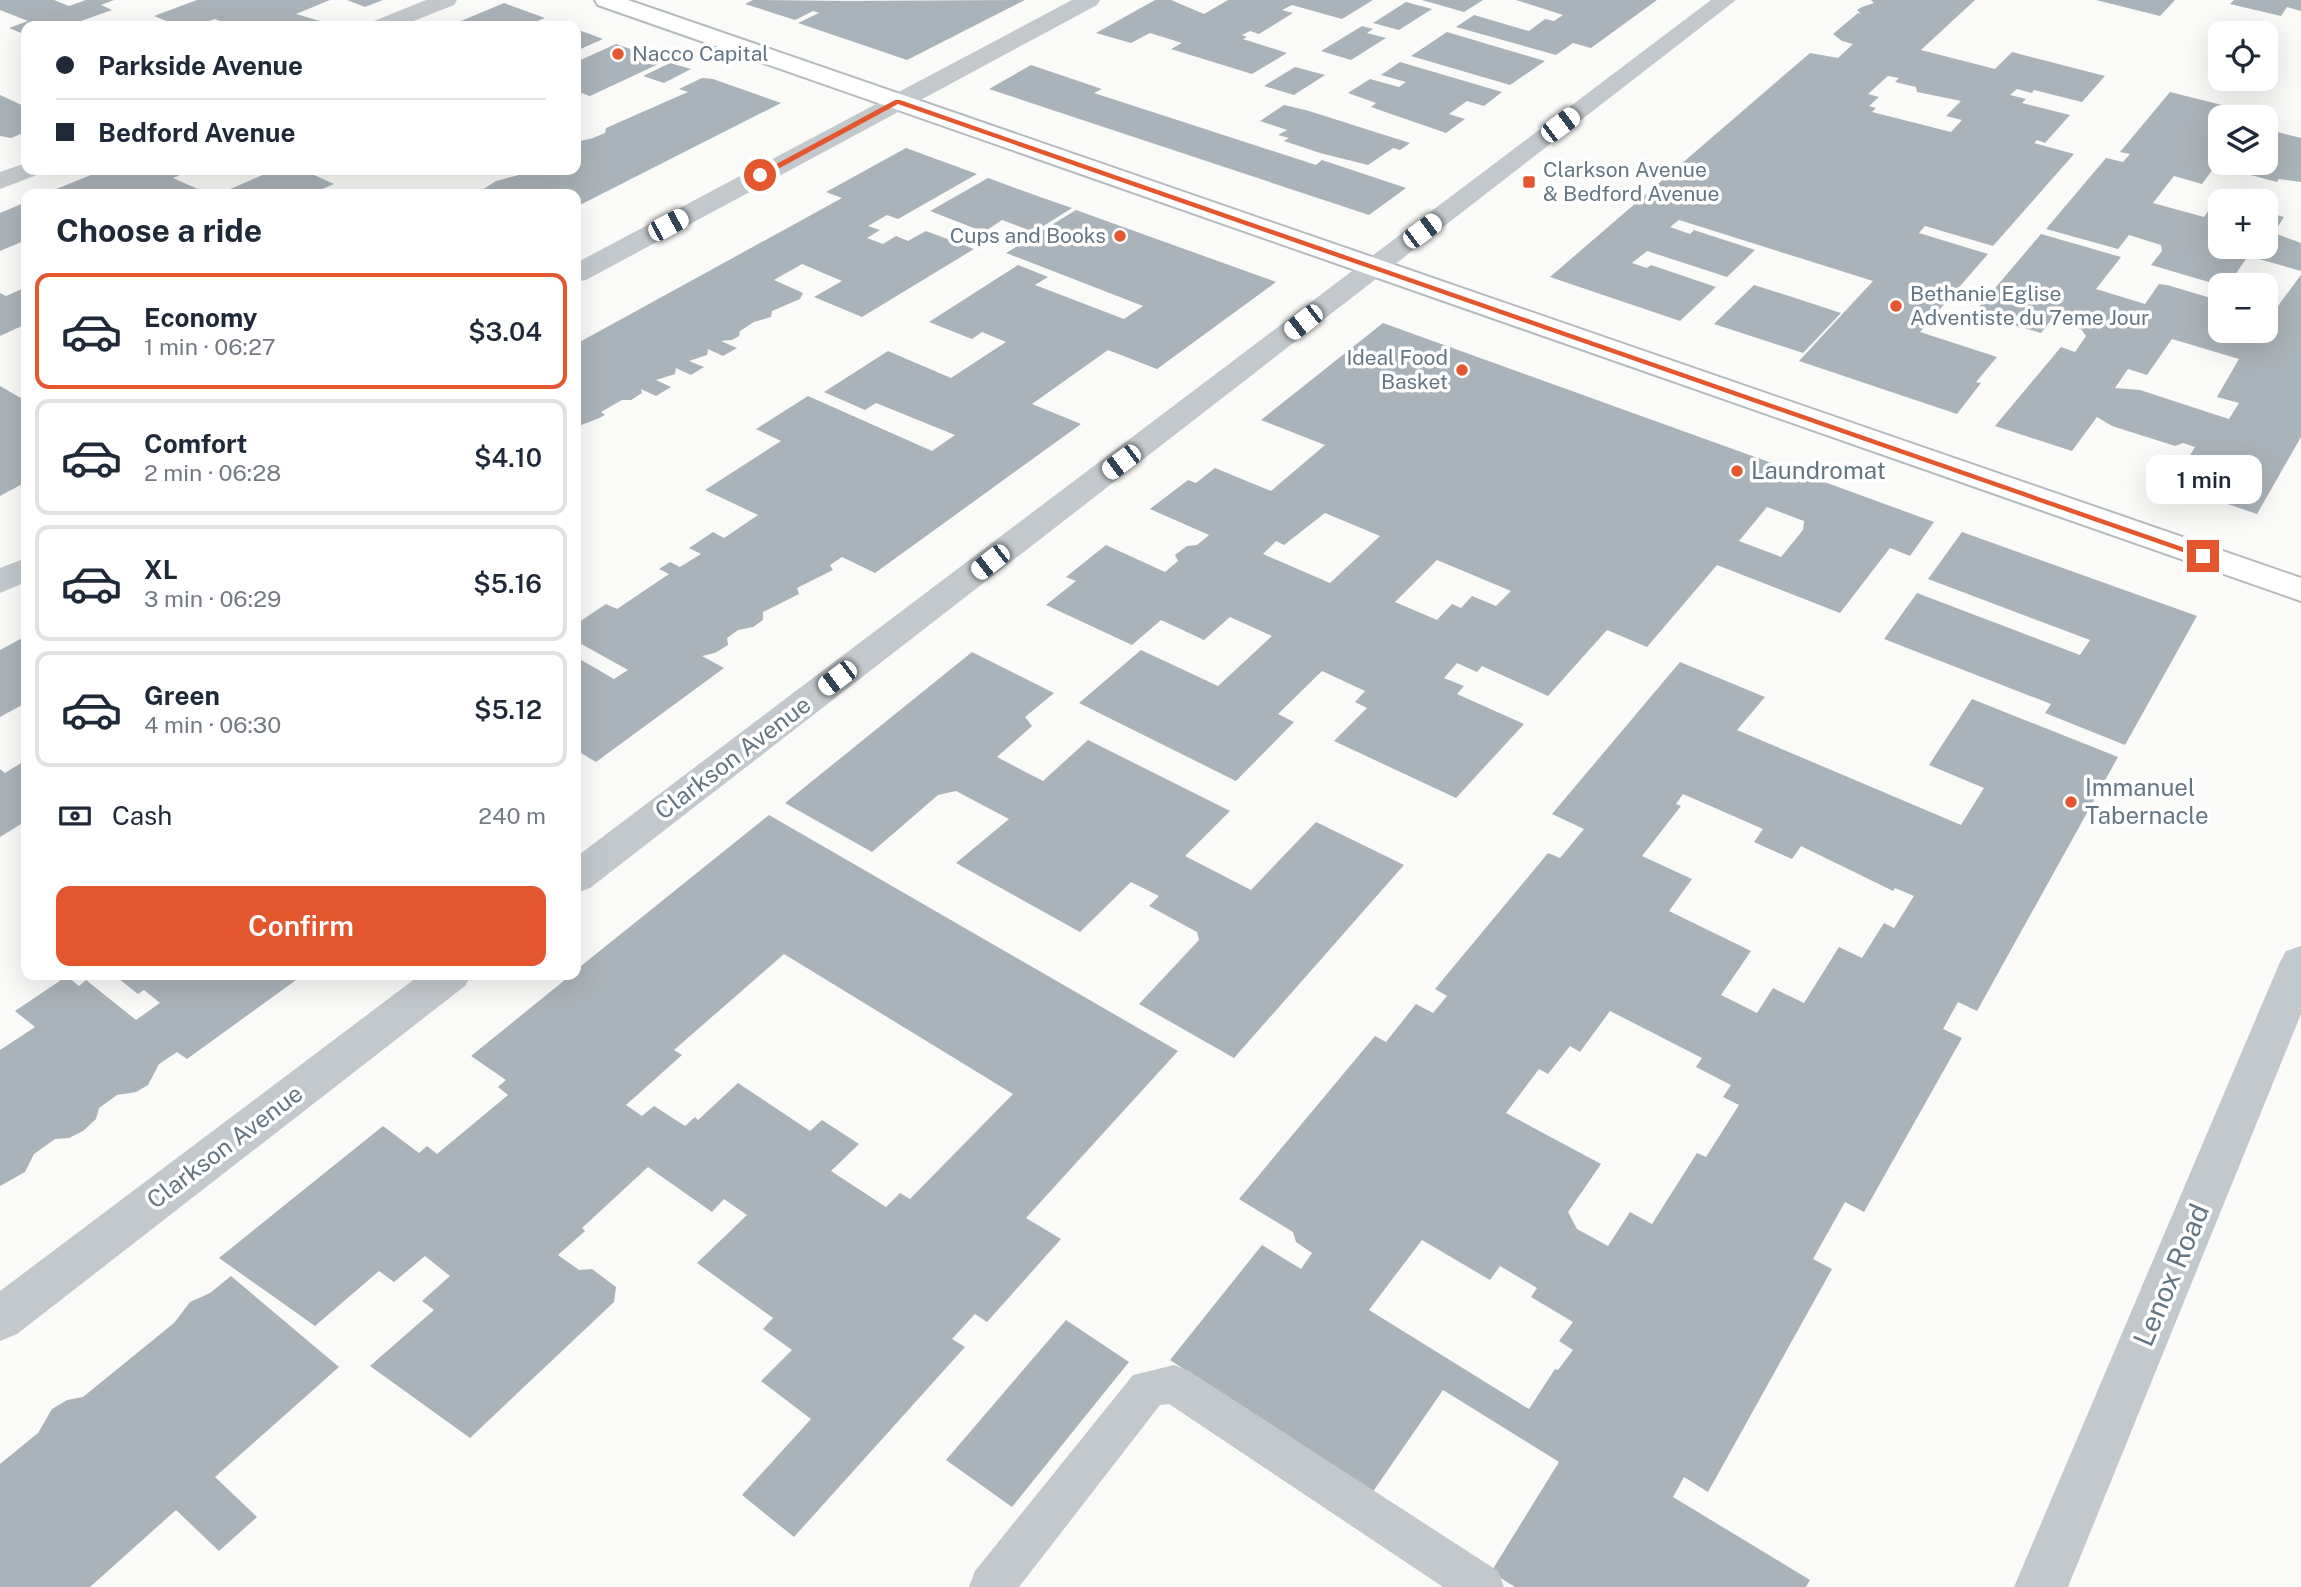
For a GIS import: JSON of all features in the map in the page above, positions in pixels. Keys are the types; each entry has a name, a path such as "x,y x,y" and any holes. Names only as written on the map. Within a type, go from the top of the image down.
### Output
{"street":[{"path":"394,21 446,0"},
{"path":"606,0 2301,590"},
{"path":"581,271 1089,0"},
{"name":"Clarkson Avenue","path":"581,874 1725,0"},
{"path":"0,181 21,173"},
{"path":"0,582 21,571"},
{"name":"Lenox Road","path":"2041,1587 2301,962"},
{"name":"Clarkson Avenue","path":"0,1319 443,980"}],"lane":[{"path":"991,1587 1148,1388 1174,1384 1482,1587"}],"building":[{"path":"0,0 54,0 69,6 86,0 114,0 101,5 112,10 81,21 28,21 0,10"},
{"path":"197,0 330,0 296,14 320,21 166,21 154,16"},
{"path":"347,0 383,0 365,7"},
{"path":"753,0 1025,0 907,60 798,23 819,13 813,11 795,20 745,4"},
{"path":"1155,0 1171,0 1204,14 1228,0 1373,0 1342,19 1292,5 1282,10 1293,13 1259,34 1250,31 1242,35 1247,37 1243,39 1287,53 1252,74 1171,49 1182,43 1150,33 1131,43 1096,33"},
{"path":"1422,0 1483,0 1464,12"},
{"path":"1516,0 1657,0 1591,48 1573,43 1556,55 1456,27 1474,15 1529,31 1545,19 1554,21 1563,15"},
{"path":"1871,0 1975,0 1921,50 1995,69 2012,52 2105,76 2082,102 2034,90 2032,93 2017,89 2010,95 2026,99 2022,103 2070,115 2045,143 2037,140 2034,143 2074,154 1993,246 1925,226 1919,233 1988,254 1920,332 1997,357 1976,382 1981,383 1957,414 1799,361 1873,281 1679,220 1670,227 1690,234 1694,230 1755,250 1727,277 1647,251 1632,263 1647,268 1651,265 1716,287 1680,321 1550,277 1810,53 1838,58 1853,44 1842,41 1833,34 1858,13 1861,14 1857,10 1874,3","holes":["1888,76 1899,78 1895,82 1916,87 1917,92 1961,101 1946,116 1962,120 1951,132 1872,112 1876,108 1869,106 1879,97 1868,94"]},
{"path":"2096,0 2175,0 2160,16"},
{"path":"2234,0 2301,0 2301,11 2287,7 2281,16 2230,4"},
{"path":"1406,2 1432,9 1399,30 1373,23"},
{"path":"504,3 545,18 538,21 461,21"},
{"path":"21,24 21,33 9,28"},
{"path":"1362,26 1373,29 1367,33 1386,38 1351,60 1321,51"},
{"path":"581,31 603,39 581,49"},
{"path":"1447,32 1545,61 1510,85 1411,56"},
{"path":"616,44 665,61 590,96 581,93 581,60"},
{"path":"1400,62 1502,92 1484,106 1467,101 1449,114 1465,119 1446,133 1371,107 1376,103 1348,93 1370,79 1399,87 1406,82 1381,75"},
{"path":"670,63 691,69 664,83 643,76"},
{"path":"1031,65 1102,89 1094,93 1316,165 1322,160 1406,188 1369,215 989,89"},
{"path":"1295,67 1325,75 1294,95 1264,86"},
{"path":"702,78 713,79 781,103 581,204 581,189 484,189 496,181 519,175 581,175 581,141 605,133 606,128 688,92 679,89"},
{"path":"2170,92 2222,105 2208,105 2209,175 2202,184 2174,176 2153,203 2204,217 2208,211 2208,259 2246,259 2236,273 2208,273 2208,282 2151,265 2162,251 2161,245 2129,235 2118,249 2046,229 2106,158 2123,162 2130,154 2120,152"},
{"path":"0,95 21,105 21,134 11,138 0,136"},
{"path":"1284,105 1410,143 1400,150 1393,148 1368,165 1320,153 1284,141 1289,138 1278,135 1287,130 1260,121"},
{"path":"2278,132 2301,138 2301,182 2279,179 2277,182 2251,175 2278,175"},
{"path":"906,148 977,174 898,219 887,215 868,226 880,230 867,238 883,244 896,236 908,241 926,231 974,249 862,317 814,297 842,281 802,264 774,280 803,293 800,299 772,311 771,317 754,322 732,340 721,341 737,348 723,356 708,349 707,355 689,361 704,367 691,375 676,368 675,374 656,380 671,387 656,396 641,389 642,393 631,400 622,400 601,412 605,415 581,425 581,341 842,198 826,192"},
{"path":"91,175 180,175 173,178 198,189 56,189"},
{"path":"263,175 314,175 334,184 322,189 230,189"},
{"path":"988,178 1072,208 1034,232 1002,220 984,232 930,211"},
{"path":"21,204 21,242 0,251 0,213"},
{"path":"1076,210 1276,282 1157,369 1108,350 1032,404 1081,424 875,573 842,557 830,565 833,570 797,588 799,594 763,612 763,620 753,627 738,630 727,638 728,645 715,653 702,656 724,668 596,762 581,753 581,660 614,679 628,670 581,644 581,621 606,604 617,609 669,574 659,569 670,562 680,567 701,554 689,548 713,532 724,538 758,515 705,490 781,441 756,429 808,396 932,451 955,435 876,403 865,410 824,392 888,351 951,378 1006,342 982,332 972,339 929,322 1018,265 1048,277 1035,285 1124,319 1143,306 1006,253"},
{"path":"2278,215 2284,217 2278,227"},
{"path":"2041,234 2121,257 2096,289 2145,304 2159,284 2208,297 2208,343 2278,343 2278,307 2301,275 2301,437 2257,514 2172,485 2195,447 2183,443 2175,446 2112,426 2097,417 2072,451 1995,426 2061,347 2075,352 2086,336 2081,329 2051,320 2041,333 1974,313","holes":["2172,339 2239,359 2217,397 2239,403 2229,419 2140,390 2115,388 2128,369 2147,375"]},
{"path":"2278,234 2301,243 2301,271 2259,259 2278,259"},
{"path":"1754,285 1841,313 1803,353 1714,324"},
{"path":"21,289 21,326 0,336 0,293 6,296"},
{"path":"1383,323 1934,522 1910,556 1890,548 1840,613 1717,565 1647,647 1607,630 1548,696 1482,666 1477,672 1457,663 1444,678 1464,686 1457,694 1524,724 1456,798 1334,741 1367,708 1355,702 1365,691 1322,671 1278,714 1294,722 1236,781 1079,703 1141,650 1218,686 1272,636 1230,617 1204,640 1161,620 1132,645 1046,605 1076,581 1066,577 1106,545 1165,572 1178,561 1175,555 1187,546 1197,545 1209,535 1150,509 1188,480 1196,483 1215,468 1271,491 1325,445 1261,420","holes":["1767,507 1804,521 1803,530 1781,557 1739,541","1325,513 1380,536 1330,583 1263,554 1276,541 1284,545","1437,560 1511,591 1496,606 1472,596 1461,608 1452,604 1437,620 1395,602"]},
{"path":"0,386 21,398 21,485 0,496"},
{"path":"1962,532 2197,616 2125,745 2045,713 2051,704 1884,639 1917,593 2080,655 2090,640 1928,579"},
{"path":"21,639 21,706 0,717 0,650"},
{"path":"972,652 1054,693 1025,717 1032,726 997,757 1043,781 1088,740 1230,811 1185,856 1251,890 1316,822 1404,865 1234,1058 1139,1004 1199,940 1197,932 1149,906 1159,896 1131,882 1080,932 956,863 1009,819 956,791 938,795 872,852 785,803"},
{"path":"1680,662 1765,697 1737,730 1961,825 1984,788 1929,765 1972,699 2118,757 1977,1011 1958,1002 1943,1029 1962,1038 1864,1212 1845,1202 1813,1259 1832,1269 1708,1492 1684,1477 1673,1497 1810,1580 1806,1587 1515,1587 1491,1572 1559,1462 1443,1390 1372,1493 1170,1360 1262,1245 1301,1269 1312,1253 1296,1242 1293,1232 1239,1199 1375,1036 1386,1042 1416,1004 1433,1013 1447,996 1435,989 1548,853 1560,858 1584,829 1552,814","holes":["1683,794 1763,829 1754,842 1792,859 1801,846 1893,891 1895,888 1914,896 1894,928 1884,923 1862,958 1839,947 1804,1003 1773,988 1757,1013 1721,995 1751,951 1669,911 1692,879 1642,856 1681,806 1676,804","1610,1011 1702,1058 1696,1067 1731,1085 1723,1097 1739,1105 1706,1157 1697,1153 1652,1224 1630,1212 1608,1246 1577,1229 1568,1212 1601,1164 1506,1113 1539,1069 1548,1074 1570,1046 1580,1052","1422,1240 1490,1280 1500,1266 1537,1288 1531,1297 1573,1322 1559,1341 1573,1350 1558,1370 1555,1369 1529,1409 1369,1310"]},
{"path":"21,763 21,824 0,837 0,769 5,773"},
{"path":"769,815 1178,1051 1026,1218 1061,1239 987,1322 975,1314 952,1339 965,1347 794,1537 742,1495 811,1419 761,1381 792,1350 763,1329 773,1318 697,1263 747,1215 724,1199 712,1212 648,1167 582,1228 585,1231 558,1255 579,1270 592,1269 616,1287 614,1302 470,1438 370,1366 434,1310 422,1301 450,1276 425,1256 394,1282 379,1271 315,1326 219,1258 383,1126 419,1153 427,1146 437,1154 508,1095 498,1087 506,1080 471,1056 565,980 581,980 581,966","holes":["784,954 1013,1094 910,1199 900,1193 886,1207 831,1171 859,1144 822,1120 810,1131 738,1083 698,1120 695,1117 685,1126 654,1106 642,1116 626,1105 682,1055 674,1050"]},
{"path":"61,980 72,980 79,986 86,980 136,1020 160,1003 144,990 138,994 120,980 296,980 187,1059 177,1052 159,1064 148,1085 136,1092 117,1095 99,1108 96,1119 83,1131 69,1138 55,1139 34,1154 25,1172 0,1186 0,1050 35,1027 15,1011"},
{"path":"231,1276 339,1367 215,1477 257,1517 219,1551 176,1510 90,1587 0,1587 0,1464 38,1433 52,1409 67,1400 83,1397 174,1323 190,1302 210,1293"},
{"path":"1066,1320 1129,1362 1012,1507 946,1460"}],"place":[{"name":"Nacco Capital","path":"618,54"},
{"name":"Clarkson Avenue & Bedford Avenue","path":"1529,182"},
{"name":"Cups and Books","path":"1120,236"},
{"name":"Bethanie Eglise Adventiste du 7eme Jour","path":"1896,306"},
{"name":"Ideal Food Basket","path":"1462,370"},
{"name":"Laundromat","path":"1737,471"},
{"name":"Immanuel Tabernacle","path":"2071,802"}],"route":[{"path":"760,175 898,101 2203,556"}]}
